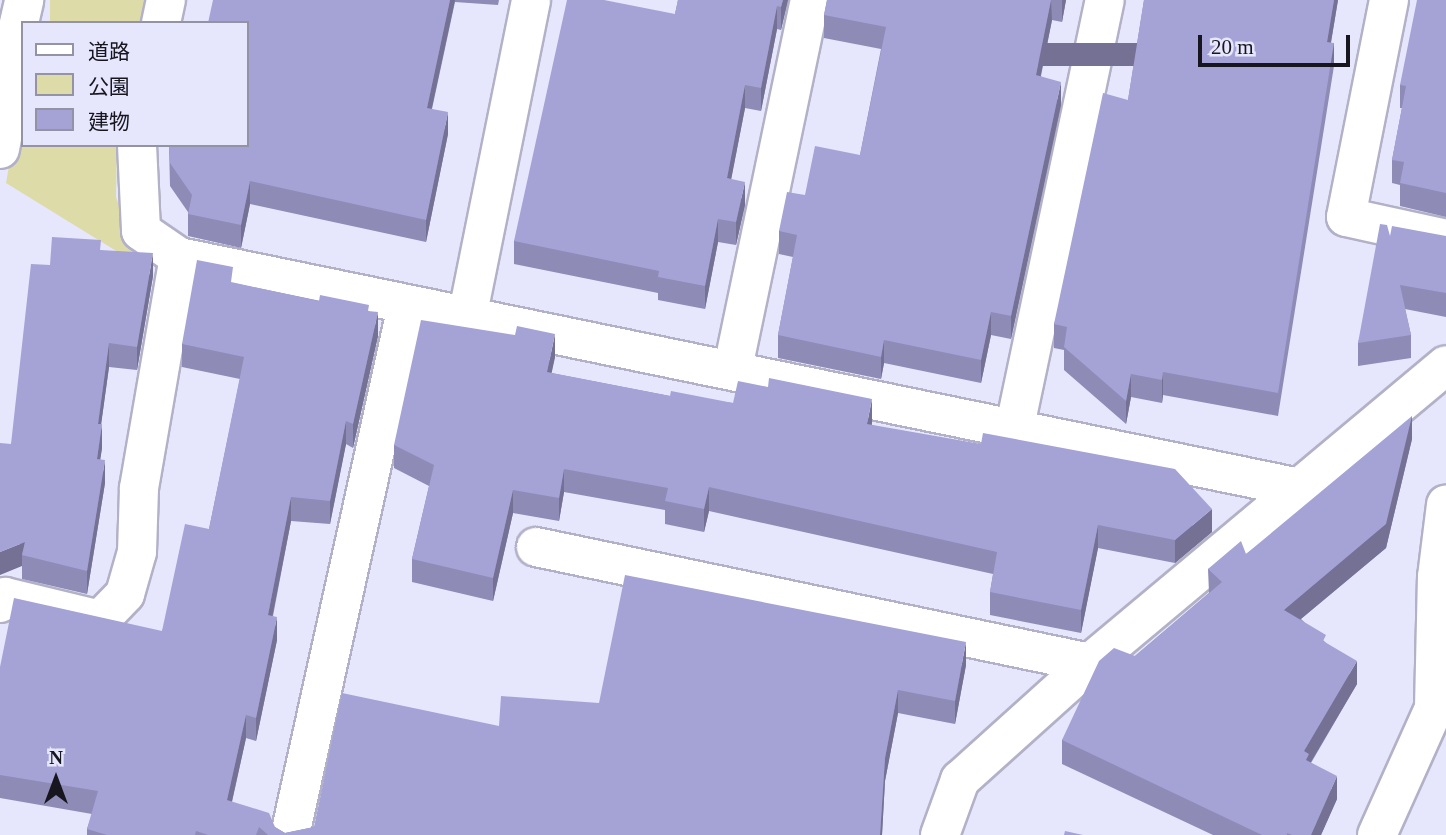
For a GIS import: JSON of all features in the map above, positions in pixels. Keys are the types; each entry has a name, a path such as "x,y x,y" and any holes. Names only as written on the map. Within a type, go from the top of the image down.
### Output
{"street":[{"path":"161,21 166,0"},
{"path":"468,313 531,0"},
{"path":"733,368 810,0"},
{"path":"1015,426 1105,0"},
{"path":"1389,0 1346,217 1446,239"},
{"path":"0,149 18,55 13,24"},
{"path":"137,147 141,231 179,257 407,306 468,313 1015,426 1299,488"},
{"path":"0,603 5,597 100,620 125,594 136,552 139,488 179,257"},
{"path":"290,835 407,306"},
{"path":"940,835 960,780 1090,663 1446,366"},
{"path":"1377,835 1440,696 1437,577 1446,505"},
{"path":"536,547 1090,663"}],"green space":[{"path":"50,0 144,0 144,21 50,21"},
{"path":"21,99 21,147 117,147 116,197 139,265 6,183"}],"building":[{"path":"213,0 450,0 427,108 448,112 426,220 250,181 241,225 188,214 192,195 170,163 169,147 248,147 248,21 208,21"},
{"path":"567,0 604,0 675,14 678,0 783,0 781,7 777,6 761,88 745,85 727,178 745,182 736,222 718,219 705,286 658,277 659,271 514,241"},
{"path":"827,0 1051,0 1036,75 1061,82 1011,316 991,312 981,360 884,340 881,357 778,335 797,235 779,231 787,192 805,195 815,146 860,155 886,27 824,15"},
{"path":"1144,0 1334,0 1327,42 1334,43 1278,393 1163,372 1162,380 1131,374 1126,401 1064,347 1067,327 1054,324 1103,93 1128,100"},
{"path":"1417,0 1446,0 1446,193 1400,183 1404,162 1392,160 1406,86 1400,85"},
{"path":"1380,224 1387,225 1390,236 1392,226 1446,236 1446,293 1400,285 1411,335 1358,343"},
{"path":"52,237 101,240 100,250 153,253 137,347 109,343 98,424 102,424 97,459 105,460 87,571 22,555 25,542 0,552 0,443 11,444 31,264 50,265"},
{"path":"197,260 233,267 231,282 319,301 320,295 369,305 368,311 378,312 353,424 346,421 330,501 291,497 268,615 277,617 256,718 246,715 227,800 269,813 275,827 285,833 314,827 342,693 499,726 501,696 599,703 625,575 966,642 955,701 898,690 885,758 880,835 268,835 259,827 256,835 208,835 196,831 195,835 107,835 87,829 98,791 0,775 0,667 14,598 162,631 185,524 209,529 244,357 182,344"},
{"path":"421,320 515,335 517,326 555,334 547,372 670,396 671,391 733,403 738,381 768,387 769,378 872,399 867,424 981,444 983,433 1175,469 1212,509 1175,540 1098,525 1081,610 990,592 997,552 709,487 704,509 665,501 668,488 564,469 559,498 513,490 493,578 412,559 434,465 394,445"},
{"path":"1412,416 1386,524 1284,610 1326,635 1323,641 1357,661 1304,751 1309,754 1306,760 1337,776 1311,835 1262,835 1062,740 1099,661 1114,648 1135,656 1222,582 1208,569 1241,541 1246,554"},
{"path":"1065,831 1083,835 1064,835"}]}
